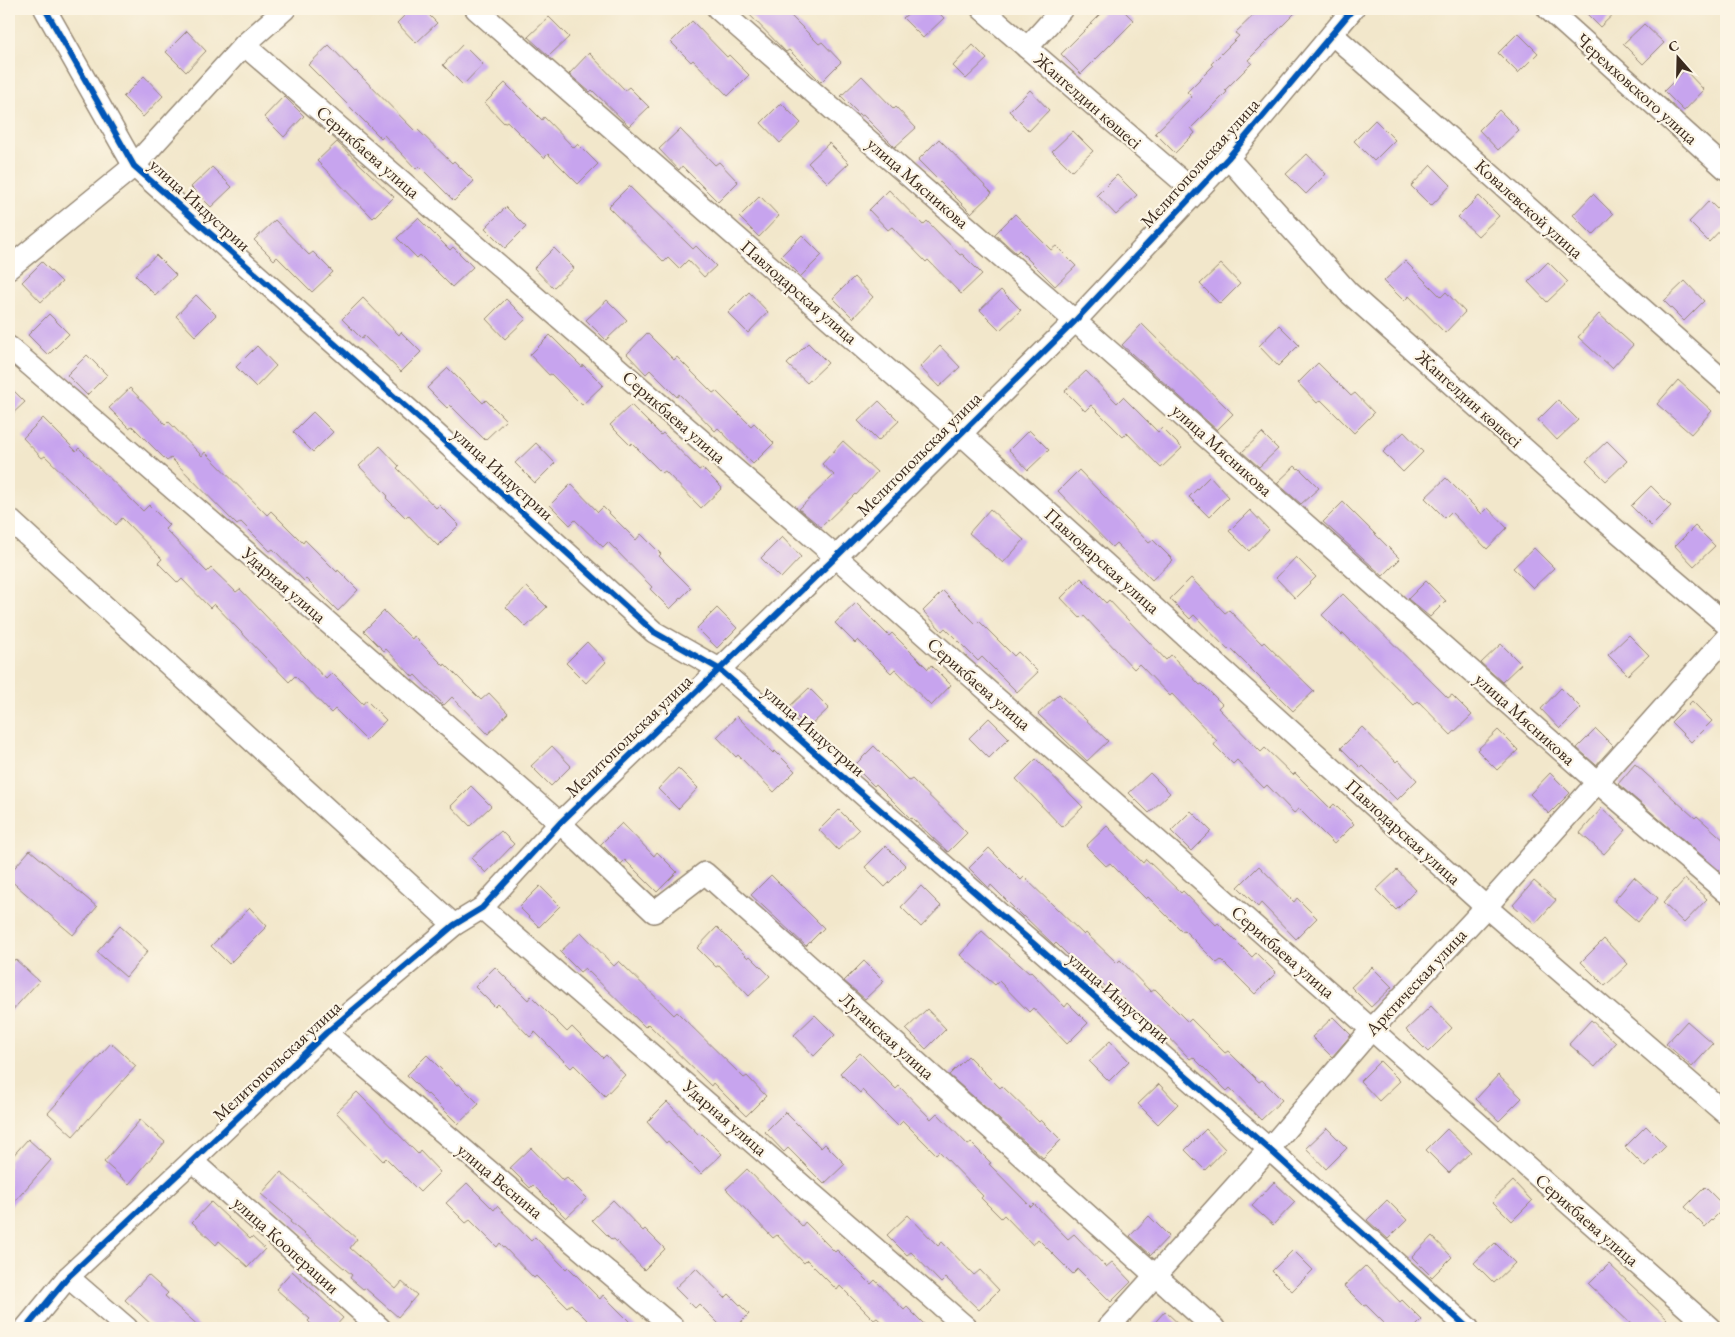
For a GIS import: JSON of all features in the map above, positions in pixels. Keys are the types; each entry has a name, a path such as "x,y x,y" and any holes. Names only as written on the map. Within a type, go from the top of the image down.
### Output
{"street":[{"name":"улица Индустрии","path":"45,9 134,166 424,423 654,632 719,669 1269,1149 1468,1328"},
{"path":"9,268 134,166 244,45 285,9"},
{"name":"Павлодарская улица","path":"476,9 960,434 1486,907 1726,1114"},
{"name":"улица Мясникова","path":"718,9 1075,320 1597,782 1726,892"},
{"name":"Жангелдин көшесі","path":"982,9 1195,192"},
{"path":"1027,48 1062,9"},
{"name":"Мелитопольская улица","path":"26,1328 68,1277 326,1033 454,925 482,908 560,823 836,557 1075,320 1228,158 1353,9"},
{"name":"Черемховского улица","path":"1548,9 1726,169"},
{"name":"Ковалевской улица","path":"1332,34 1726,383"},
{"name":"Серикбаева улица","path":"244,45 836,557 1710,1328"},
{"name":"Жангелдин көшесі","path":"1228,158 1348,292 1604,519 1726,624"},
{"name":"Ударная улица","path":"9,346 560,823"},
{"path":"9,519 454,925"},
{"name":"Арктическая улица","path":"1108,1328 1269,1149 1371,1030 1486,907 1726,638"},
{"name":"Луганская улица","path":"560,823 654,912 705,873 1214,1328"},
{"name":"Ударная улица","path":"482,908 967,1328"},
{"name":"улица Веснина","path":"326,1033 674,1328"},
{"name":"улица Кооперации","path":"192,1161 380,1328"},
{"path":"68,1277 127,1328"}],"building":[{"path":"411,9 423,9 437,23 416,43 397,23"},
{"path":"744,9 784,9 819,44 822,42 841,62 821,82 789,50 786,52"},
{"path":"913,9 935,9 944,18 923,38 903,18"},
{"path":"1106,9 1122,9 1134,21 1081,74 1061,54"},
{"path":"1260,9 1299,9 1248,60 1252,63 1225,90 1227,92 1191,128 1195,133 1175,153 1155,133 1192,97 1187,92 1239,36 1235,33"},
{"path":"1582,9 1619,9 1600,27"},
{"path":"549,17 569,37 549,56 528,37"},
{"path":"692,21 727,57 729,55 749,75 728,96 693,60 691,62 671,42"},
{"path":"1644,24 1664,43 1643,64 1623,44"},
{"path":"187,31 206,51 186,72 166,52"},
{"path":"1518,33 1538,53 1518,73 1498,53"},
{"path":"463,44 483,64 463,85 443,65"},
{"path":"329,45 415,131 417,129 452,163 454,161 474,181 454,201 419,166 416,169 384,135 381,138 308,65"},
{"path":"973,45 987,59 966,79 953,66"},
{"path":"589,53 625,90 629,87 649,107 629,126 592,90 590,92 569,74"},
{"path":"1685,70 1704,90 1684,111 1664,91"},
{"path":"144,76 163,96 143,117 123,97"},
{"path":"862,76 894,109 896,107 916,128 895,147 841,96"},
{"path":"505,83 542,120 544,117 574,148 578,144 598,164 578,184 548,154 544,158 507,121 504,123 485,103"},
{"path":"1030,90 1049,110 1029,131 1009,111"},
{"path":"284,96 304,116 284,137 264,117"},
{"path":"781,103 801,123 780,143 761,123"},
{"path":"1499,110 1519,130 1498,150 1479,130"},
{"path":"1375,120 1395,140 1374,161 1354,141"},
{"path":"680,129 715,165 719,162 738,182 718,202 682,166 679,170 659,149"},
{"path":"1073,131 1093,151 1072,171 1052,151"},
{"path":"939,139 992,193 971,213 918,160"},
{"path":"337,142 394,197 373,218 317,161"},
{"path":"829,143 849,163 828,183 808,163"},
{"path":"1307,154 1326,174 1306,194 1286,174"},
{"path":"1431,165 1451,185 1431,206 1411,186"},
{"path":"212,167 232,187 211,207 191,187"},
{"path":"1117,175 1137,195 1116,215 1097,195"},
{"path":"629,186 693,249 696,246 716,266 704,277 688,260 679,269 668,258 664,262 608,207"},
{"path":"889,190 923,225 927,221 960,255 962,254 982,274 961,294 892,227 888,230 869,210"},
{"path":"1593,194 1613,214 1593,235 1573,215"},
{"path":"760,196 779,216 759,237 739,217"},
{"path":"1479,196 1499,216 1478,236 1458,217"},
{"path":"1709,201 1726,218 1726,224 1709,242 1689,222"},
{"path":"506,207 526,227 505,248 485,228"},
{"path":"1015,214 1051,250 1056,246 1076,266 1055,286 1019,250 1016,253 995,234"},
{"path":"418,218 450,250 453,247 473,267 452,287 420,255 417,258 397,238"},
{"path":"275,220 309,255 313,252 333,272 312,292 277,257 274,260 254,240"},
{"path":"802,235 822,255 801,276 781,256"},
{"path":"554,248 574,268 553,288 534,268"},
{"path":"156,255 176,275 155,295 135,275"},
{"path":"1405,261 1441,297 1446,292 1465,312 1445,333 1409,296 1404,301 1384,281"},
{"path":"42,262 62,282 41,302 22,282"},
{"path":"1548,262 1568,282 1547,302 1528,282"},
{"path":"1221,264 1240,284 1220,304 1200,284"},
{"path":"854,277 873,297 853,318 833,298"},
{"path":"1685,281 1704,301 1684,321 1664,301"},
{"path":"1001,290 1021,310 1000,330 980,310"},
{"path":"749,292 768,312 748,333 728,313"},
{"path":"196,295 216,315 195,336 176,316"},
{"path":"363,298 399,335 401,332 421,352 401,372 364,336 362,339 342,319"},
{"path":"506,299 526,319 505,339 486,319"},
{"path":"607,300 627,320 606,340 586,320"},
{"path":"49,314 69,334 48,355 28,335"},
{"path":"1599,314 1633,345 1612,368 1578,337"},
{"path":"1142,324 1233,414 1217,430 1122,345"},
{"path":"1279,325 1299,345 1278,366 1259,346"},
{"path":"647,333 674,360 677,357 713,393 716,391 751,426 754,423 774,443 753,464 718,428 715,431 679,394 677,397 650,370 646,374 627,354"},
{"path":"550,335 603,385 582,405 530,355"},
{"path":"808,343 828,363 807,383 787,364"},
{"path":"257,346 276,366 256,387 236,367"},
{"path":"940,346 960,367 939,387 920,367"},
{"path":"87,355 107,375 87,395 67,375"},
{"path":"1318,363 1351,396 1355,393 1374,413 1354,433 1321,400 1317,403 1298,383"},
{"path":"448,368 483,403 486,400 506,420 485,440 450,405 447,408 427,388"},
{"path":"1086,371 1117,403 1123,397 1158,432 1162,428 1182,448 1161,468 1127,433 1123,437 1091,405 1085,411 1065,391"},
{"path":"1678,380 1712,411 1691,434 1657,404"},
{"path":"9,386 25,402 9,417"},
{"path":"130,388 165,424 168,421 202,456 205,452 267,515 271,511 303,543 305,540 358,590 338,611 306,579 304,581 273,549 270,551 241,522 237,525 171,458 167,461 132,426 129,428 109,408"},
{"path":"1558,400 1578,420 1557,440 1538,420"},
{"path":"879,401 899,421 878,441 858,421"},
{"path":"631,405 661,435 663,433 699,470 702,468 722,488 701,508 665,471 662,473 632,443 630,445 610,425"},
{"path":"313,412 333,432 313,452 293,432"},
{"path":"43,418 76,451 79,448 143,511 149,505 169,525 165,529 207,572 211,568 236,592 240,589 326,679 332,673 363,704 366,700 386,720 366,740 335,709 331,713 295,676 289,682 214,604 210,608 182,579 178,583 158,563 162,559 122,518 116,525 45,456 42,458 23,438"},
{"path":"1029,430 1049,450 1028,470 1009,450"},
{"path":"1404,432 1423,452 1403,472 1383,452"},
{"path":"1262,433 1278,449 1259,467 1242,452"},
{"path":"843,441 877,472 856,495 821,527 799,509 834,475 822,464"},
{"path":"1607,441 1627,461 1606,481 1586,461"},
{"path":"536,443 555,463 535,483 515,463"},
{"path":"380,446 399,466 397,468 436,508 439,505 459,525 438,546 408,515 406,518 386,498 388,496 359,466"},
{"path":"1295,466 1319,488 1301,504 1277,483"},
{"path":"1079,470 1149,543 1153,540 1173,560 1152,580 1116,543 1112,547 1058,491"},
{"path":"1210,476 1229,497 1209,517 1189,497"},
{"path":"1446,478 1482,514 1488,508 1507,528 1487,549 1451,512 1445,518 1425,498"},
{"path":"571,484 598,512 603,507 636,540 641,534 661,554 659,556 691,588 670,609 650,589 652,587 608,542 603,547 575,520 570,525 550,505"},
{"path":"1651,486 1671,506 1651,526 1631,506"},
{"path":"1343,502 1400,559 1383,576 1323,522"},
{"path":"990,509 1024,540 1003,563 969,533"},
{"path":"1250,510 1269,530 1249,551 1229,531"},
{"path":"1695,526 1715,546 1694,566 1675,546"},
{"path":"782,537 801,557 781,578 761,558"},
{"path":"1534,548 1554,568 1533,588 1513,568"},
{"path":"1296,557 1316,577 1295,598 1276,578"},
{"path":"1081,578 1106,603 1109,600 1166,660 1171,655 1200,685 1202,684 1222,704 1218,708 1261,752 1265,748 1293,775 1295,773 1330,808 1334,804 1354,824 1334,844 1299,809 1294,813 1267,785 1264,788 1237,760 1233,764 1214,745 1217,741 1172,694 1170,696 1139,664 1134,669 1083,615 1080,618 1061,598"},
{"path":"1191,578 1225,613 1229,610 1262,644 1264,642 1314,691 1293,711 1194,615 1190,619 1170,599"},
{"path":"1426,581 1446,601 1430,617 1408,599"},
{"path":"527,587 547,607 526,627 506,607"},
{"path":"943,591 976,624 979,621 1014,656 1018,652 1038,672 1017,692 982,657 978,661 945,628 942,631 923,611"},
{"path":"1343,594 1448,698 1452,695 1472,715 1451,735 1418,701 1414,705 1343,633 1342,635 1322,615"},
{"path":"856,603 889,636 892,633 928,669 931,665 951,685 931,706 895,669 891,673 858,640 855,643 835,623"},
{"path":"717,608 737,628 717,648 697,628"},
{"path":"384,611 412,639 414,636 444,666 445,664 481,700 489,693 508,713 488,734 452,697 444,705 415,675 413,677 386,649 384,651 364,631"},
{"path":"1629,635 1649,655 1628,675 1608,655"},
{"path":"587,642 606,662 586,683 566,663"},
{"path":"1501,644 1521,664 1502,682 1481,663"},
{"path":"809,688 829,708 808,728 788,708"},
{"path":"1561,688 1581,708 1560,729 1541,709"},
{"path":"1059,694 1108,741 1087,761 1038,714"},
{"path":"1692,701 1712,721 1691,742 1671,722"},
{"path":"737,716 773,753 775,751 795,771 774,792 738,755 736,757 717,737"},
{"path":"989,718 1009,738 989,758 969,738"},
{"path":"1362,727 1396,762 1398,760 1417,780 1397,800 1363,766 1361,768 1341,748"},
{"path":"1596,729 1613,746 1596,765 1577,748"},
{"path":"1498,730 1518,750 1497,770 1477,750"},
{"path":"552,746 571,766 551,786 531,766"},
{"path":"874,746 909,781 912,779 967,833 948,852 876,784 874,786 854,766"},
{"path":"1036,759 1083,807 1062,827 1016,779"},
{"path":"1635,764 1695,818 1697,816 1726,842 1726,876 1618,784"},
{"path":"678,768 698,788 678,809 658,789"},
{"path":"1150,773 1170,793 1149,813 1129,793"},
{"path":"1550,773 1570,793 1549,814 1530,794"},
{"path":"471,786 491,806 470,826 451,806"},
{"path":"1602,808 1626,830 1604,854 1580,833"},
{"path":"839,810 859,830 838,850 819,830"},
{"path":"1191,811 1211,831 1191,851 1171,831"},
{"path":"622,823 654,856 657,852 677,872 657,892 625,860 621,864 601,844"},
{"path":"1107,826 1143,863 1146,859 1181,893 1183,891 1216,925 1218,923 1252,957 1256,953 1276,973 1255,994 1221,960 1217,963 1148,897 1146,899 1110,863 1106,866 1086,846"},
{"path":"501,831 514,844 486,873 471,858"},
{"path":"886,846 906,866 885,887 865,867"},
{"path":"989,848 1021,880 1024,877 1084,935 1086,933 1117,963 1120,960 1151,992 1155,989 1188,1022 1191,1019 1225,1053 1228,1051 1259,1082 1262,1080 1282,1100 1261,1120 1230,1088 1227,1091 1193,1057 1190,1059 1158,1026 1154,1029 1122,997 1119,1000 1089,970 1086,973 1056,943 1054,945 991,885 989,888 969,868"},
{"path":"30,850 97,907 73,935 9,879 9,874"},
{"path":"1259,866 1294,902 1297,898 1317,918 1296,939 1261,903 1258,907 1238,887"},
{"path":"1397,870 1416,890 1396,910 1376,890"},
{"path":"771,875 824,928 806,946 751,895"},
{"path":"1634,877 1658,898 1638,922 1614,901"},
{"path":"1685,879 1707,899 1684,923 1663,903"},
{"path":"1534,881 1556,900 1535,924 1513,905"},
{"path":"540,886 560,906 539,927 519,907"},
{"path":"921,886 941,906 921,927 901,907"},
{"path":"250,908 267,926 229,964 211,946"},
{"path":"120,926 148,951 126,977 97,952"},
{"path":"717,927 748,958 750,956 770,976 749,996 719,965 716,967 697,948"},
{"path":"982,931 1029,973 1030,971 1065,1007 1068,1003 1088,1023 1067,1044 1033,1008 1029,1012 999,981 995,985 960,955"},
{"path":"581,932 614,966 619,961 674,1015 677,1012 744,1078 747,1076 766,1096 746,1116 713,1083 711,1086 648,1024 645,1027 585,968 580,972 560,952"},
{"path":"1604,939 1628,964 1605,986 1581,962"},
{"path":"15,959 39,981 9,1014 9,967"},
{"path":"864,961 884,981 865,999 844,981"},
{"path":"495,967 528,1000 531,996 567,1032 572,1027 603,1058 606,1055 625,1075 605,1096 574,1065 571,1068 535,1032 530,1037 498,1004 495,1007 475,987"},
{"path":"1372,967 1392,987 1371,1007 1351,987"},
{"path":"1431,1006 1452,1028 1428,1052 1406,1030"},
{"path":"927,1009 946,1029 926,1049 906,1029"},
{"path":"815,1015 835,1035 814,1056 794,1035"},
{"path":"1333,1017 1351,1035 1332,1057 1312,1037"},
{"path":"1591,1020 1616,1043 1595,1067 1569,1044"},
{"path":"1687,1021 1713,1044 1692,1067 1666,1044"},
{"path":"1110,1041 1129,1061 1109,1081 1089,1061"},
{"path":"111,1043 136,1066 73,1136 48,1113"},
{"path":"860,1053 896,1089 899,1086 931,1119 937,1113 968,1145 971,1143 1031,1207 1034,1204 1068,1239 1074,1234 1106,1267 1112,1262 1131,1282 1111,1302 1078,1269 1073,1274 1038,1239 1033,1245 1004,1215 1001,1218 981,1198 983,1196 939,1151 936,1154 903,1121 898,1126 862,1090 860,1093 840,1073"},
{"path":"427,1055 479,1104 458,1124 407,1075"},
{"path":"968,1056 1000,1088 1002,1086 1039,1122 1041,1120 1061,1140 1043,1158 949,1075"},
{"path":"1380,1061 1400,1081 1379,1101 1360,1081"},
{"path":"1498,1075 1522,1098 1499,1121 1476,1099"},
{"path":"1159,1084 1178,1104 1158,1124 1138,1104"},
{"path":"357,1092 418,1154 420,1151 440,1172 420,1192 386,1158 383,1161 336,1112"},
{"path":"667,1102 700,1136 702,1134 722,1154 701,1174 668,1141 666,1143 647,1122"},
{"path":"785,1112 821,1148 825,1144 845,1164 824,1184 788,1148 784,1152 765,1132"},
{"path":"140,1120 165,1142 129,1184 104,1162"},
{"path":"1646,1126 1666,1146 1645,1167 1625,1147"},
{"path":"1327,1128 1347,1148 1326,1169 1306,1148"},
{"path":"1206,1129 1225,1149 1205,1170 1185,1150"},
{"path":"1447,1129 1471,1152 1449,1173 1426,1150"},
{"path":"28,1139 51,1160 9,1208 9,1160"},
{"path":"531,1148 563,1181 567,1178 587,1198 566,1218 533,1185 530,1188 510,1168"},
{"path":"747,1169 802,1226 805,1222 835,1252 837,1250 871,1284 875,1280 904,1310 907,1307 928,1328 888,1328 877,1318 874,1320 840,1286 837,1290 807,1260 804,1263 777,1235 773,1238 726,1189"},
{"path":"281,1172 357,1239 350,1248 396,1289 402,1282 417,1295 398,1317 365,1288 363,1289 350,1278 352,1275 290,1222 291,1220 261,1194"},
{"path":"1513,1181 1532,1201 1512,1221 1492,1201"},
{"path":"1274,1182 1295,1202 1273,1225 1252,1206"},
{"path":"467,1183 494,1210 497,1206 531,1241 535,1237 566,1269 568,1267 600,1299 603,1295 636,1328 595,1328 571,1304 567,1307 536,1276 534,1278 500,1243 497,1247 470,1220 466,1223 446,1203"},
{"path":"1705,1187 1725,1207 1705,1227 1685,1207"},
{"path":"613,1200 643,1231 645,1229 665,1249 644,1270 614,1239 612,1240 592,1220"},
{"path":"1387,1200 1407,1220 1388,1239 1367,1220"},
{"path":"211,1202 250,1239 252,1237 265,1249 248,1267 219,1241 216,1245 192,1222"},
{"path":"908,1215 938,1246 942,1242 974,1275 980,1270 999,1290 979,1310 946,1278 941,1283 911,1252 907,1255 887,1235"},
{"path":"1149,1216 1169,1236 1151,1255 1130,1236"},
{"path":"1432,1236 1452,1257 1432,1277 1412,1257"},
{"path":"1495,1243 1515,1263 1494,1283 1474,1263"},
{"path":"1293,1250 1313,1270 1292,1291 1272,1271"},
{"path":"1609,1264 1667,1319 1657,1328 1635,1328 1589,1284"},
{"path":"1365,1266 1400,1302 1402,1300 1422,1320 1414,1328 1389,1328 1344,1286"},
{"path":"696,1268 725,1298 729,1294 749,1314 735,1328 723,1328 699,1304 695,1308 675,1288"},
{"path":"292,1271 343,1318 334,1328 315,1328 308,1321 310,1319 276,1289"},
{"path":"148,1275 168,1293 165,1296 201,1328 155,1328 125,1300"},
{"path":"1165,1311 1183,1328 1150,1328"}],"cycle path":[{"path":"45,9 134,166 424,423 654,632 719,669 1269,1149 1468,1328"},
{"path":"26,1328 68,1277 326,1033 454,925 482,908 560,823 836,557 1075,321 1228,158 1353,9"}]}
